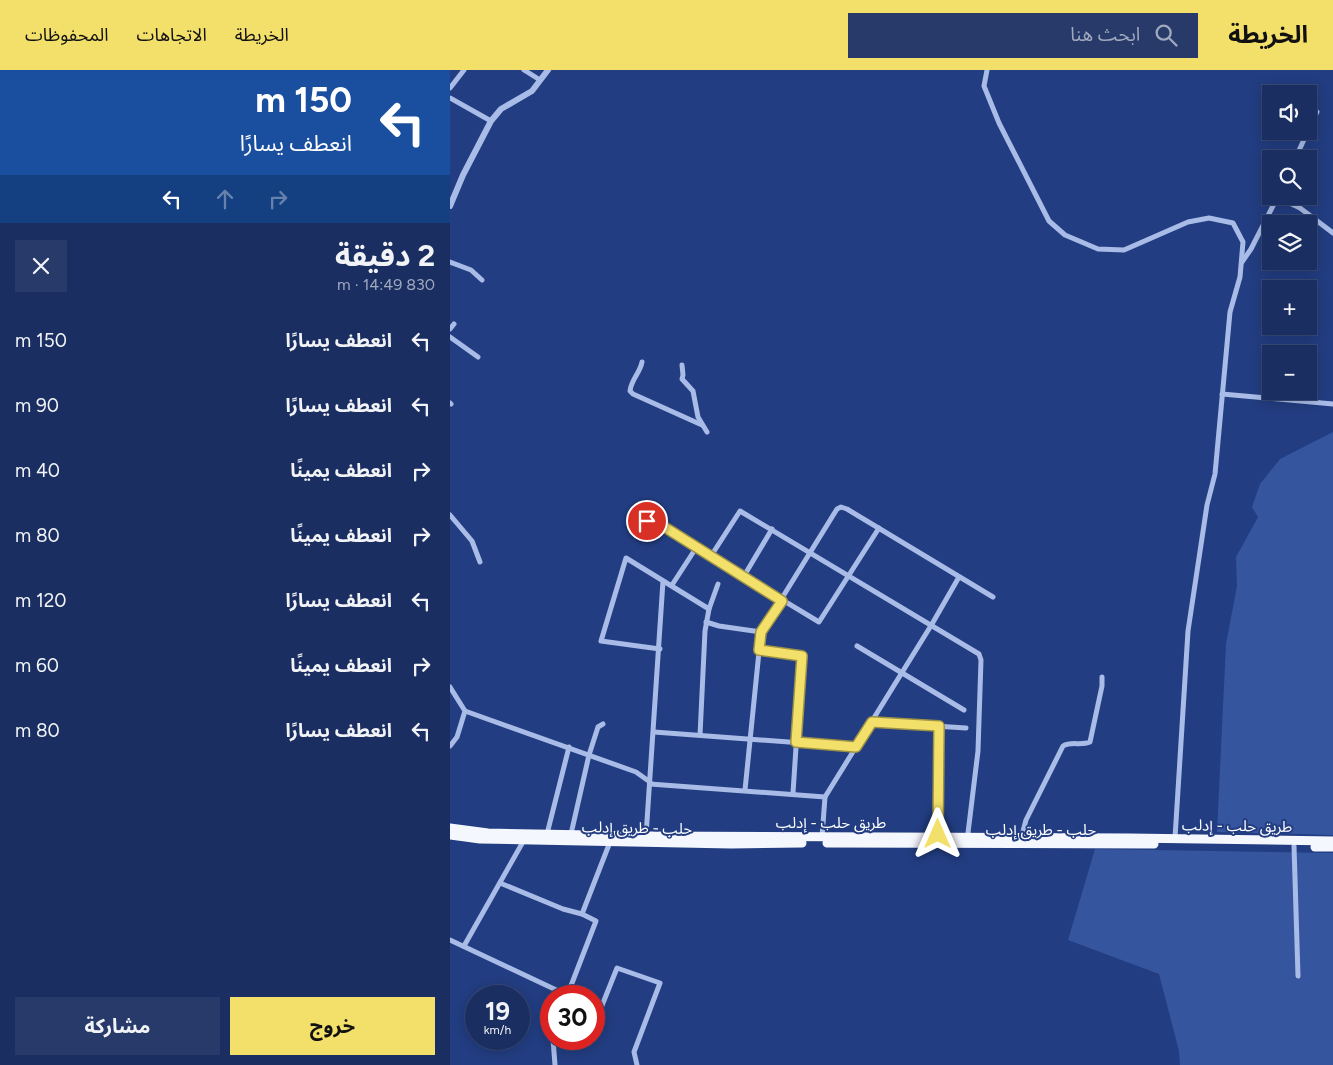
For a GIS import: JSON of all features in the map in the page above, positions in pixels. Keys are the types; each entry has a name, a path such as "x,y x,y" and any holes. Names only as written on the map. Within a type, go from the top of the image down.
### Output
{"highway":[{"name":"طريق حلب - إدلب","path":"450,828 488,833 822,840 1333,841"},
{"name":"حلب - طريق إدلب","path":"450,835 480,839 610,842 822,840"},
{"path":"1174,841 1333,847"}],"street":[{"path":"450,88 464,70"},
{"path":"524,70 540,80"},
{"path":"450,206 463,175 491,121 501,109 532,91 548,70"},
{"path":"987,70 984,86 998,123 1049,221 1065,236 1098,249 1124,250 1188,222 1209,218 1233,223 1243,242 1240,277 1230,312 1215,474 1207,505 1188,631 1174,841"},
{"path":"450,98 491,121"},
{"path":"1241,262 1251,249 1273,205"},
{"path":"1294,205 1333,233"},
{"path":"450,262 471,270 482,280"},
{"path":"450,337 478,357"},
{"path":"642,362 641,368 630,386 632,394 702,426"},
{"path":"682,365 682,379 693,391 698,418 707,432"},
{"path":"1222,394 1333,404"},
{"path":"745,790 761,632 782,601 809,552 837,509 841,507 847,509 993,597"},
{"path":"711,556 740,511 980,654 978,751 968,833"},
{"path":"450,515 472,540 480,562"},
{"path":"647,521 666,528 819,622 879,528"},
{"path":"744,576 772,529"},
{"path":"672,585 696,548"},
{"path":"660,649 601,641 626,558 709,609"},
{"path":"822,840 825,797 959,577"},
{"path":"646,836 660,649 663,581"},
{"path":"700,735 706,622 718,584"},
{"path":"706,622 719,626 761,632"},
{"path":"858,646 964,710"},
{"path":"759,650 802,656 793,794"},
{"path":"1021,841 1026,820 1063,746 1068,743 1086,744 1090,742 1102,678"},
{"path":"450,686 465,710 636,772 650,783 825,797"},
{"path":"450,746 457,737 465,710"},
{"path":"872,722 966,728"},
{"path":"571,834 589,755 598,727 603,724"},
{"path":"938,834 939,726"},
{"path":"654,732 856,747"},
{"path":"547,834 569,747"},
{"path":"464,946 524,840"},
{"path":"582,914 610,842"},
{"path":"1294,846 1298,976"},
{"path":"500,883 596,921 572,985"},
{"path":"450,940 545,985"},
{"path":"605,998 617,968 660,984 634,1052 636,1065"},
{"path":"554,1050 555,1065"}],"shaded area":[{"path":"1333,432 1333,835 1217,832 1226,644 1237,586 1236,557 1258,517 1252,507 1260,484 1280,459"},
{"path":"1095,849 1333,853 1333,1065 1180,1065 1179,1051 1159,974 1068,940"}],"route":[{"path":"647,521 666,528 782,601 761,632 759,650 802,656 796,742 856,747 872,722 939,726 938,834"}]}
